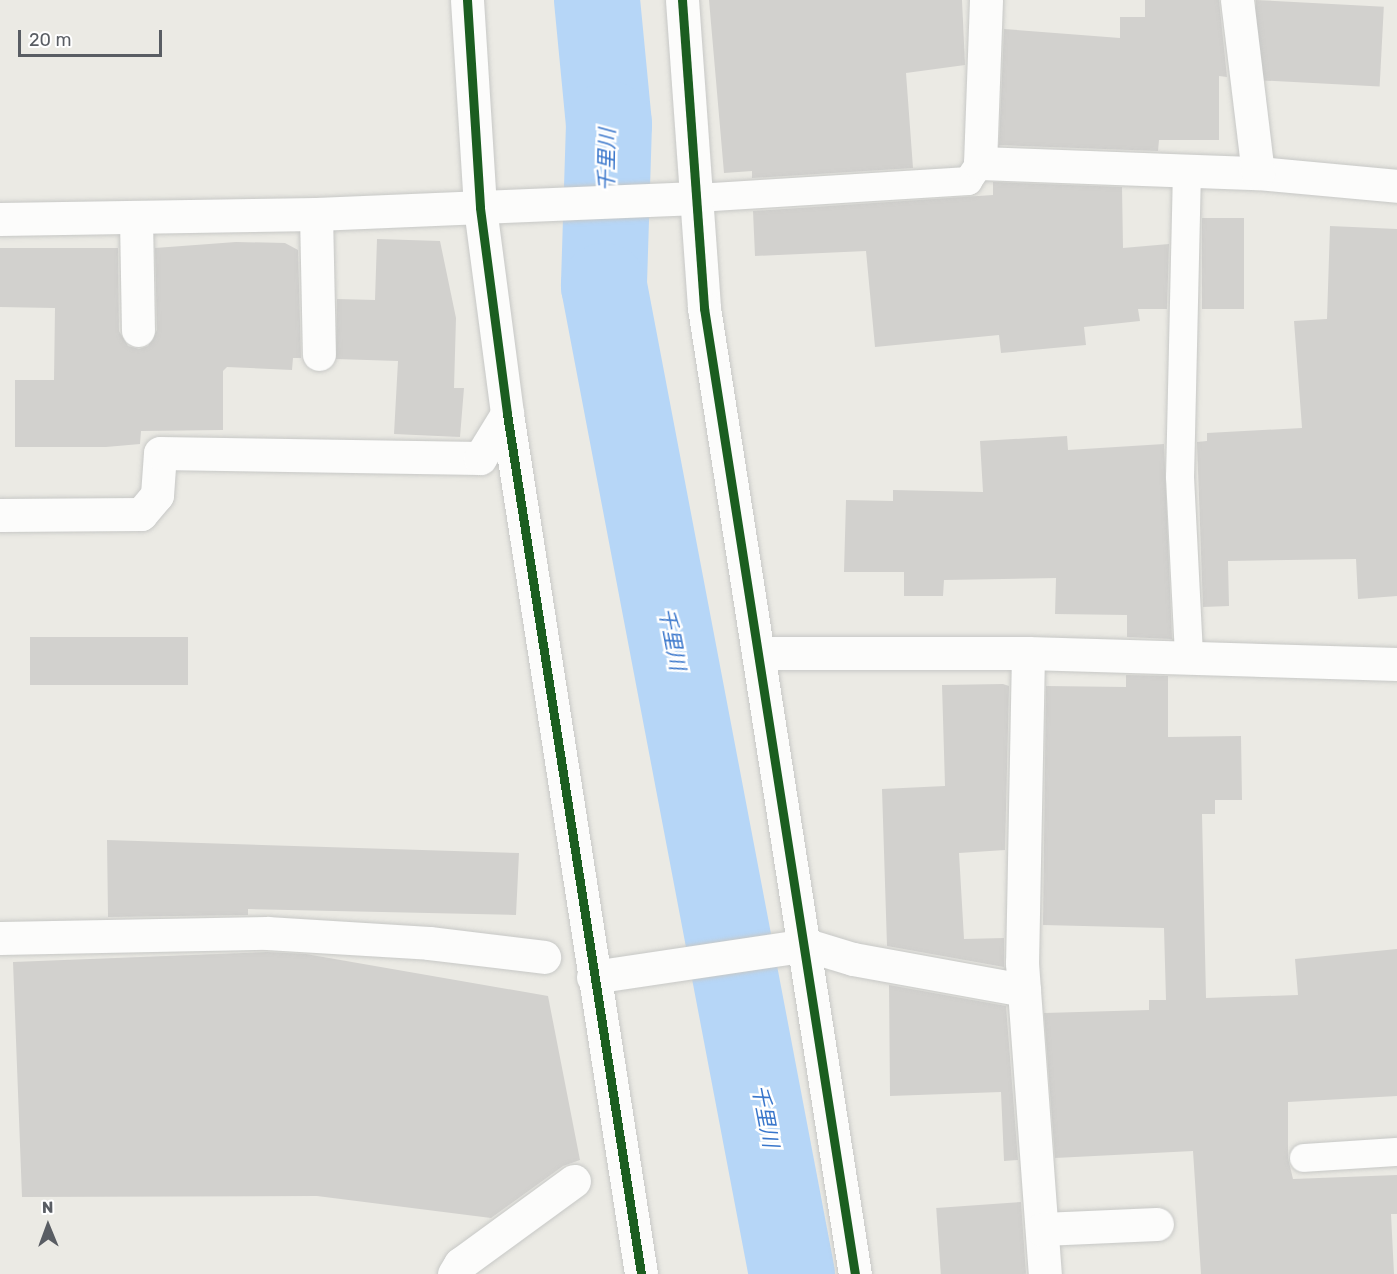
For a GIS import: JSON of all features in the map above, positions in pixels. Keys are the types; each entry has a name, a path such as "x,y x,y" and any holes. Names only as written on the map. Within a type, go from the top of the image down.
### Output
{"street":[{"path":"467,0 480,208 507,414 592,977 641,1274"},
{"path":"682,0 704,308 807,945 855,1274"},
{"path":"986,0 980,163 1258,173 1397,186"},
{"path":"1237,0 1258,173"},
{"path":"0,219 316,214 697,198"},
{"path":"316,214 319,354"},
{"path":"136,218 138,330"},
{"path":"0,515 141,514 157,495 160,453 480,458 507,414"},
{"path":"760,653 1028,653 1397,664"},
{"path":"1028,653 1024,990 1046,1274"},
{"path":"0,938 267,933 429,943 544,957"},
{"path":"592,977 807,945 853,959 1024,990"},
{"path":"454,1274 460,1264 574,1181"},
{"path":"1042,1229 1157,1224"}],"lane":[{"path":"697,198 968,181 980,163"},
{"path":"1187,170 1180,477 1189,657"},
{"path":"1304,1158 1397,1152"}],"building":[{"path":"709,0 962,0 965,65 906,73 913,168 752,178 752,171 724,173"},
{"path":"1145,0 1219,0 1227,77 1219,76 1219,140 1159,140 1158,151 999,145 1004,29 1120,38 1120,17 1145,17"},
{"path":"1256,0 1384,7 1380,87 1252,80"},
{"path":"993,182 1122,187 1123,248 1169,244 1167,309 1138,309 1140,321 1084,327 1086,345 1001,353 999,335 875,347 866,251 755,256 753,211 993,195"},
{"path":"1202,218 1244,218 1244,309 1202,309"},
{"path":"1330,226 1397,229 1397,596 1358,599 1356,559 1228,561 1229,606 1203,607 1197,442 1207,441 1207,433 1302,428 1294,321 1327,319"},
{"path":"377,239 440,241 456,318 454,388 464,388 460,437 394,434 398,361 336,359 337,299 375,300"},
{"path":"236,242 285,243 298,250 301,358 293,358 292,370 227,367 223,371 223,430 141,431 140,444 106,447 15,447 15,380 54,380 55,308 0,307 0,248 118,248 119,331 128,346 139,349 148,346 157,330 155,248"},
{"path":"1067,436 1068,450 1164,444 1172,639 1127,637 1127,615 1055,614 1056,578 944,580 943,596 904,596 904,572 844,572 846,500 893,501 893,490 983,492 980,441"},
{"path":"30,637 188,637 188,685 30,685"},
{"path":"1126,675 1168,676 1168,737 1241,736 1242,800 1215,800 1215,814 1202,814 1206,998 1298,995 1295,959 1397,949 1397,1096 1288,1102 1288,1158 1293,1179 1397,1175 1397,1214 1391,1214 1394,1274 1201,1274 1193,1151 1055,1158 1044,1013 1149,1010 1149,1000 1166,1000 1164,928 1043,925 1046,686 1126,687"},
{"path":"1003,684 1009,686 1005,850 959,853 964,939 1004,938 1004,967 887,946 882,789 945,786 942,685"},
{"path":"107,840 519,853 516,915 248,909 248,915 108,917"},
{"path":"267,952 306,954 548,996 580,1160 563,1166 491,1218 317,1196 22,1197 13,962"},
{"path":"889,985 1006,1006 1018,1160 1004,1161 1001,1092 890,1096"},
{"path":"1021,1202 1026,1274 941,1274 936,1208"}],"waterway":[{"name":"千里川","path":"597,0 609,124 604,286 792,1274"}],"cycle path":[{"path":"467,0 480,208 507,414 641,1274"},
{"path":"682,0 704,308 855,1274"}]}
